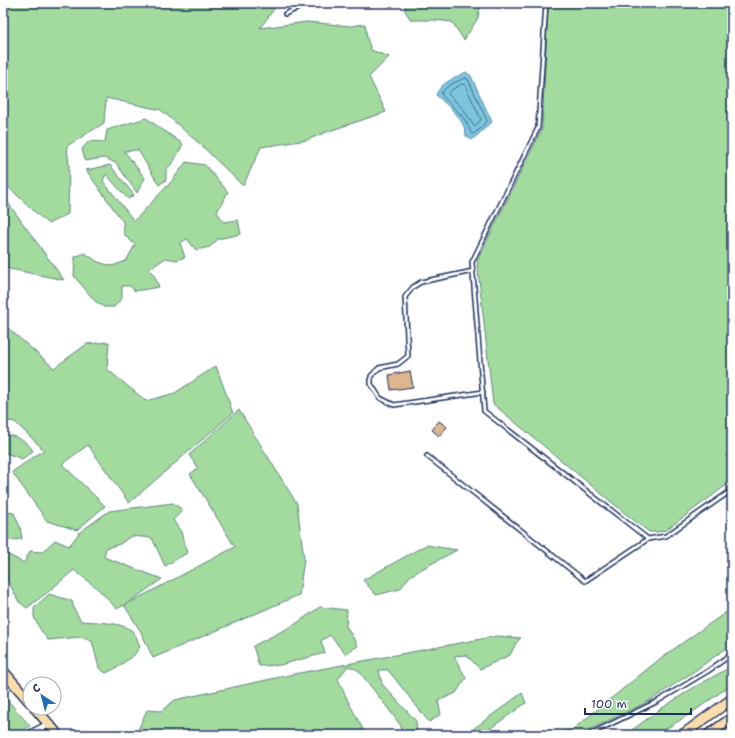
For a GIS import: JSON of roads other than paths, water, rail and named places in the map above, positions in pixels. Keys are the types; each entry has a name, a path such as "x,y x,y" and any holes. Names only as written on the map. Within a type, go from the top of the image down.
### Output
{"main road":[{"path":"3,671 22,693"},
{"path":"682,735 732,699"},
{"path":"42,716 58,735"},
{"path":"708,735 732,718"}],"street":[{"path":"28,735 48,724"}],"lane":[{"path":"285,14 310,3"},
{"path":"546,3 538,128 472,262 484,411 648,539"},
{"path":"473,271 421,282 412,287 405,297 408,356 398,364 379,368 371,376 371,384 380,398 394,405 483,392"},
{"path":"427,456 585,581 648,539 666,536 732,490"},
{"path":"588,735 658,701 708,671 732,654"},
{"path":"731,735 732,731"}],"water":[{"path":"466,72 471,76 492,122 472,140 466,136 463,124 455,113 436,95 441,87 453,78"}]}
